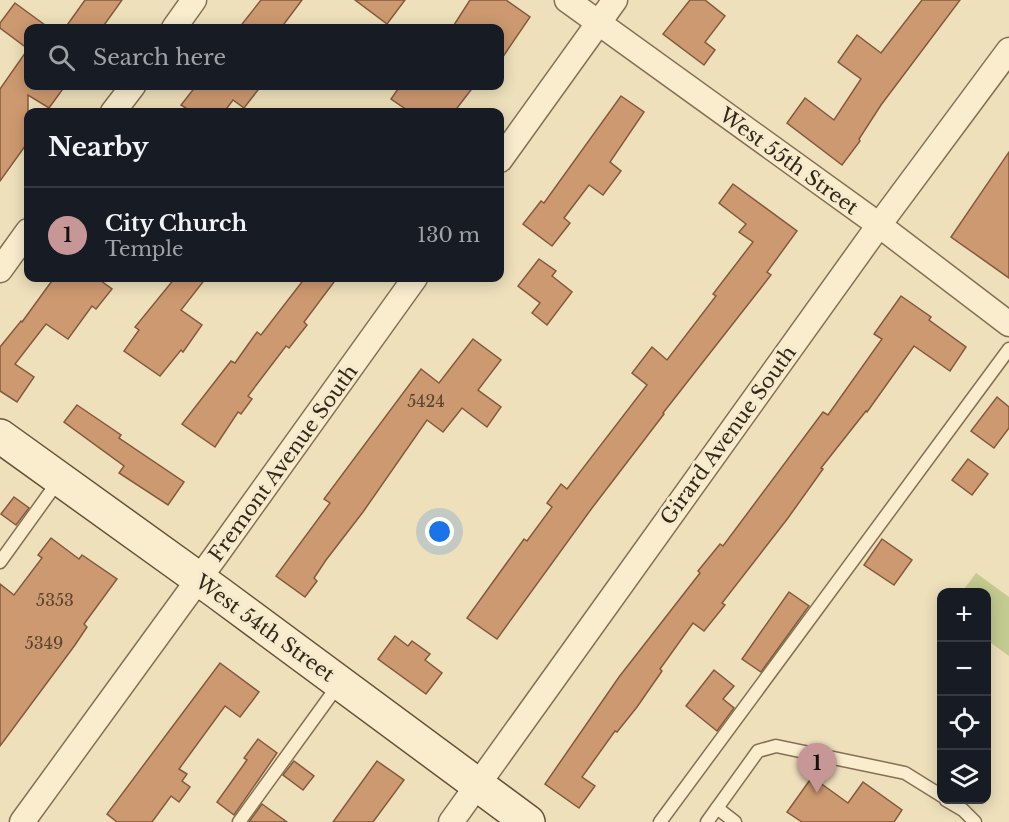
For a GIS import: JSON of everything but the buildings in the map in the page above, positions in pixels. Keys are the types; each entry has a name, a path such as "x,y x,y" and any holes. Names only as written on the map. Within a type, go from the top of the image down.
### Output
{"street":[{"path":"177,24 194,0"},
{"name":"West 55th Street","path":"567,0 879,225 1009,324"},
{"path":"504,154 615,0"},
{"name":"Girard Avenue South","path":"451,822 879,225 1009,50"},
{"path":"116,108 130,90"},
{"path":"0,270 24,237"},
{"name":"Fremont Avenue South","path":"22,822 412,282"},
{"name":"West 54th Street","path":"0,436 199,579 528,822"}],"lane":[{"path":"660,822 1009,349"},
{"path":"0,562 60,479"},
{"path":"239,822 339,683"},
{"path":"707,822 758,751 776,746 905,773 937,793"},
{"path":"953,804 975,822"},
{"path":"717,808 735,822"}],"green space":[{"path":"976,573 1009,597 1009,656 991,643 991,588 965,588"}],"place":[{"name":"City Church","path":"817,793"}]}
